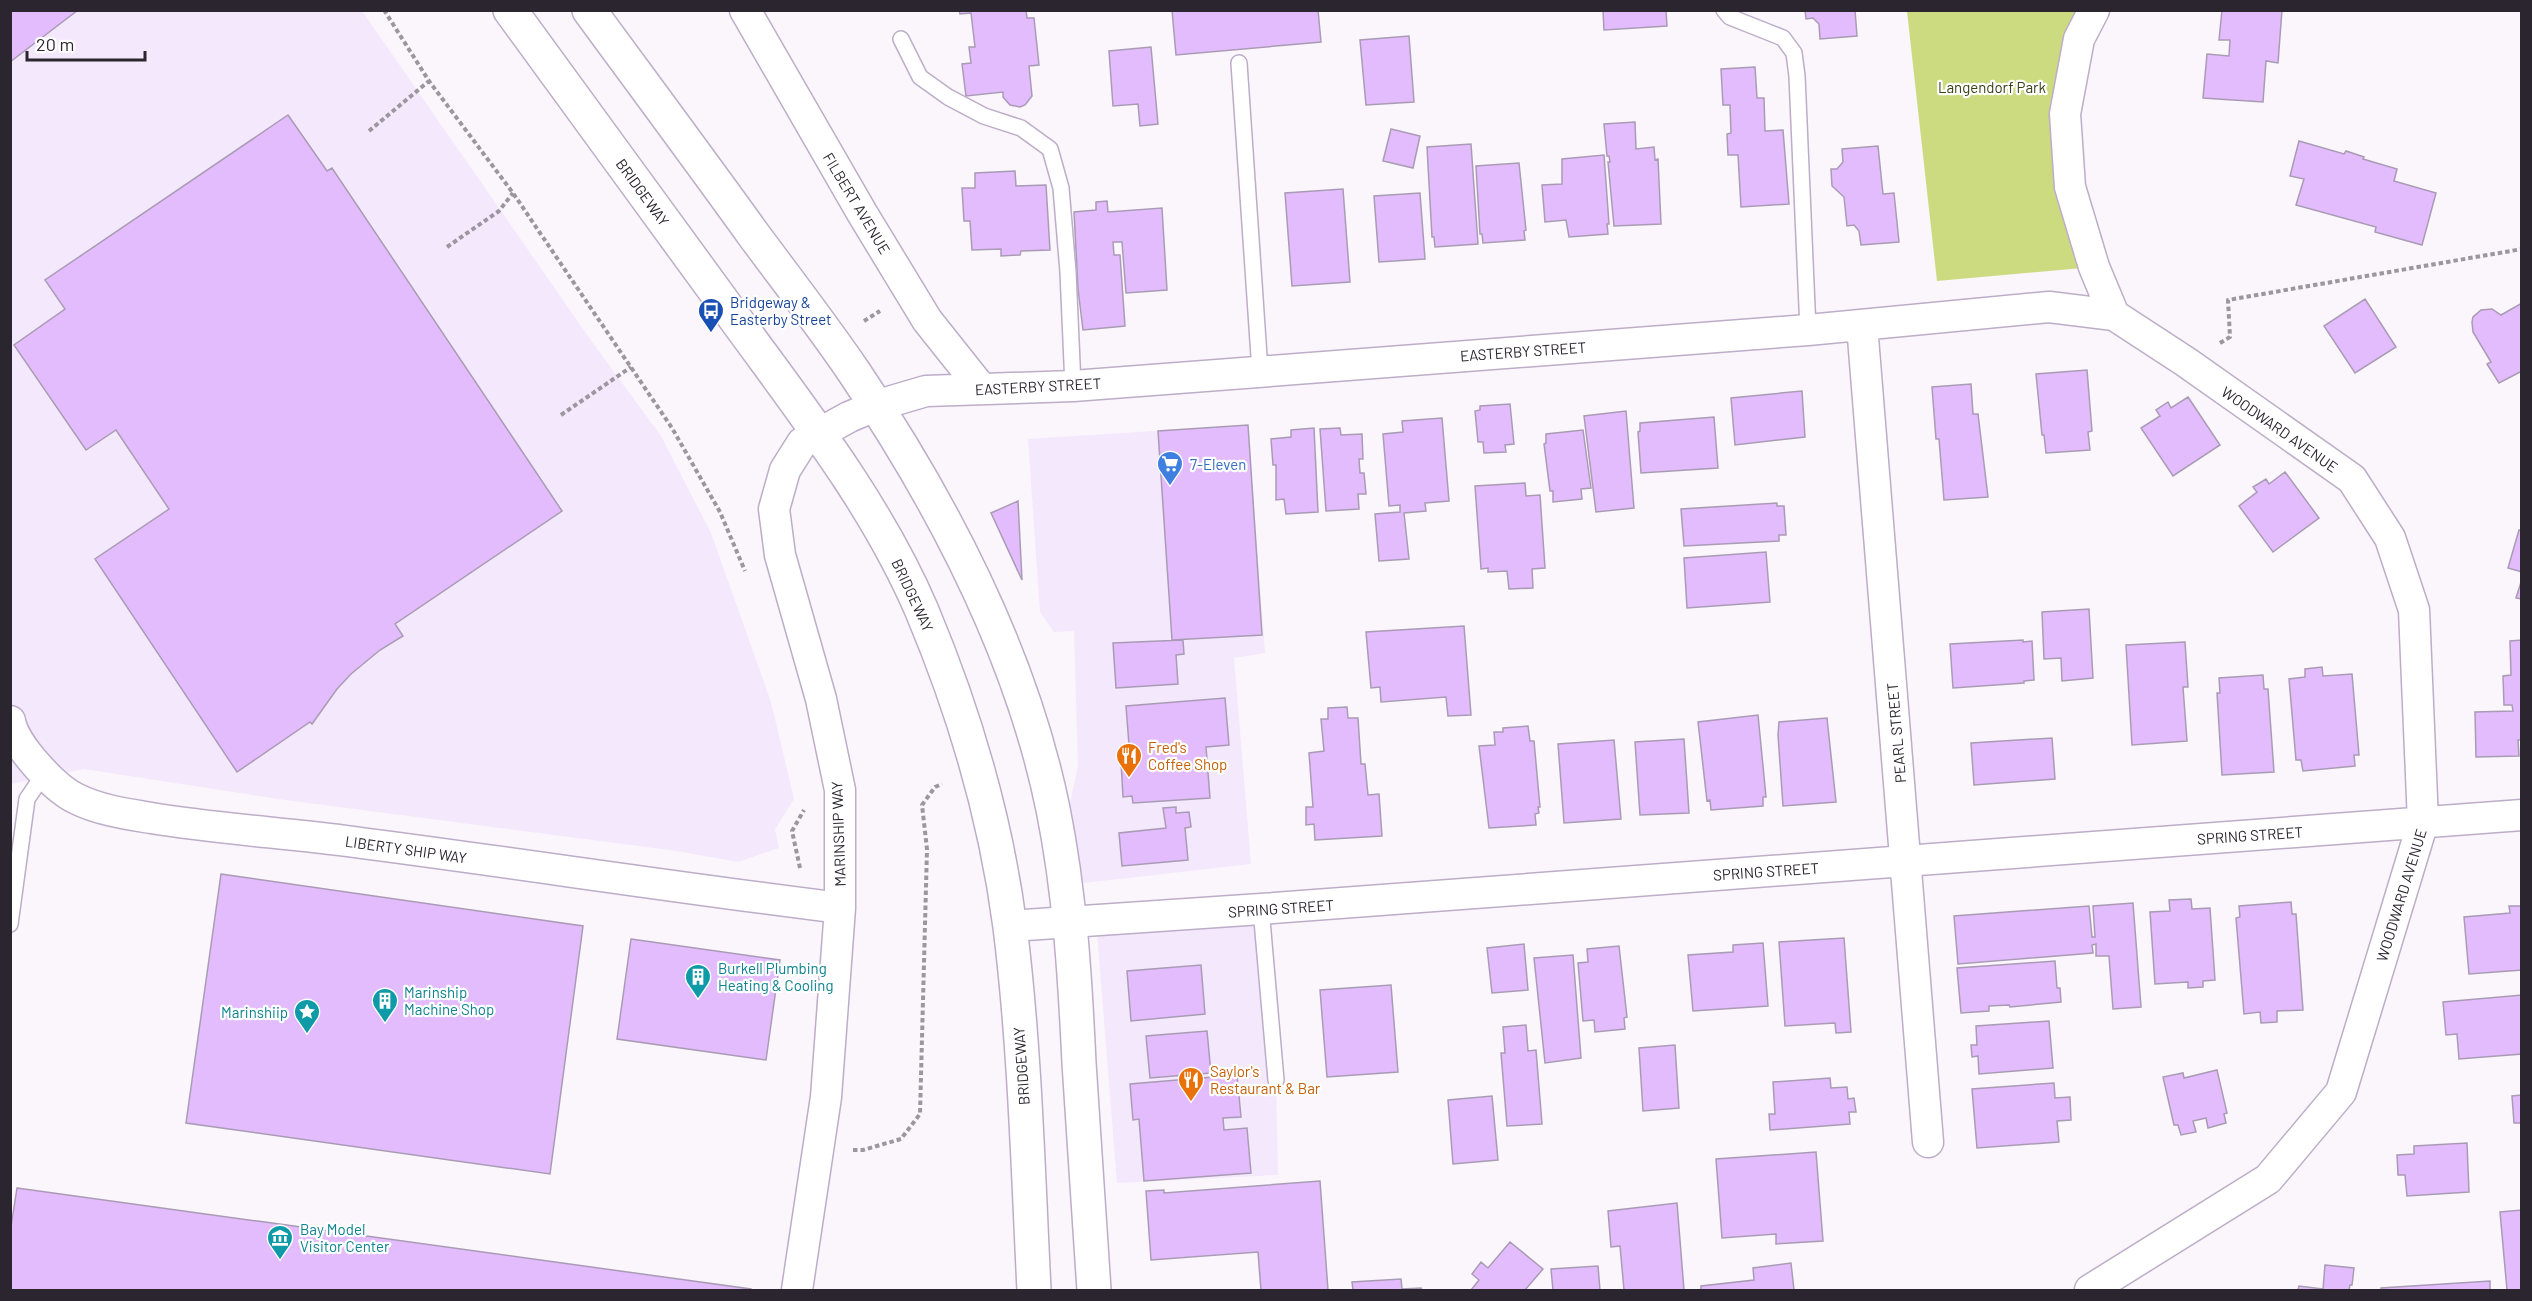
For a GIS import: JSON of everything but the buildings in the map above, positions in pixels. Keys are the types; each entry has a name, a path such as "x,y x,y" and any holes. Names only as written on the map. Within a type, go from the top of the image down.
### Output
{"main road":[{"name":"BRIDGEWAY","path":"510,10 818,434 880,530 920,607 936,646 977,770 997,854 1010,926 1017,1002 1034,1290"},
{"path":"589,10 832,340 862,411 967,566 1002,644 1030,724 1053,806 1065,876 1070,921 1094,1290"}],"street":[{"name":"FILBERT AVENUE","path":"745,10 927,320 981,388"},
{"path":"2094,10 2079,39 2065,114 2068,166 2070,187 2094,267 2114,315"},
{"name":"EASTERBY STREET","path":"862,411 926,391 1072,386 1808,330 2049,307 2114,315 2186,362"},
{"name":"PEARL STREET","path":"1862,325 1928,1142"},
{"name":"WOODWARD AVENUE","path":"2090,1290 2268,1179 2341,1092 2423,822 2414,610 2390,538 2352,479 2186,362"},
{"name":"MARINSHIP WAY","path":"796,1290 826,1097 840,908 840,790 822,699 780,555 774,509 785,470 802,443 862,411"},
{"name":"LIBERTY SHIP WAY","path":"14,737 45,774 75,799 123,813 178,823 353,841 628,881 840,908"},
{"name":"SPRING STREET","path":"1010,926 2522,815"}],"lane":[{"path":"1724,10 1730,16 1783,38 1794,53 1797,76 1808,330"},
{"path":"901,39 920,77 929,84 984,116 1022,128 1050,149 1061,188 1068,272 1072,386"},
{"path":"1239,63 1260,371"},
{"path":"10,924 27,799 45,774"},
{"path":"1261,909 1276,1080"}],"path":[{"path":"384,10 429,81 513,194 672,428 720,512 747,575"},
{"path":"369,130 429,81"},
{"path":"447,248 499,211 513,194"},
{"path":"2186,362 2230,337 2228,300 2522,249"},
{"path":"860,323 886,308"},
{"path":"561,415 631,367"},
{"path":"863,1150 901,1139 920,1114 927,849 922,805 935,786"},
{"path":"806,806 792,831 808,904"}],"shaded area":[{"path":"10,11 362,11 592,342 661,436 711,533 771,702 794,799 775,829 779,848 738,862 677,851 278,799 84,769 11,784"},
{"path":"1248,425 1265,653 1234,658 1251,864 1066,885 1060,848 1078,766 1074,631 1054,632 1040,612 1028,439"},
{"path":"1261,909 1276,1080 1278,1175 1117,1183 1096,920"}],"green space":[{"name":"Langendorf Park","path":"1907,11 2094,11 2065,114 2094,267 1937,281"}],"place":[{"name":"Bridgeway & Easterby Street","path":"711,334"},
{"name":"7-Eleven","path":"1170,487"},
{"name":"Fred's Coffee Shop","path":"1129,779"},
{"name":"Burkell Plumbing Heating & Cooling","path":"698,1000"},
{"name":"Marinship Machine Shop","path":"385,1024"},
{"name":"Marinshiip","path":"307,1035"},
{"name":"Saylor's Restaurant & Bar","path":"1191,1103"},
{"name":"Bay Model Visitor Center","path":"280,1261"}]}
